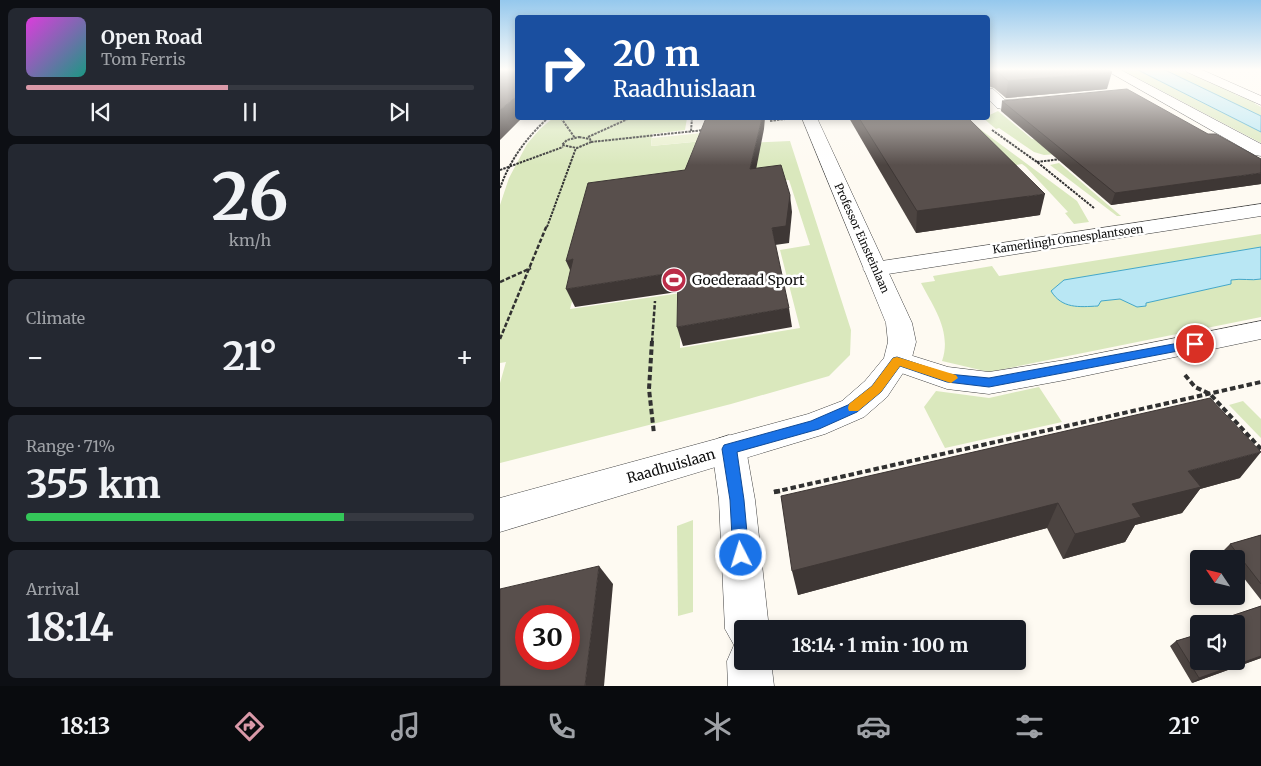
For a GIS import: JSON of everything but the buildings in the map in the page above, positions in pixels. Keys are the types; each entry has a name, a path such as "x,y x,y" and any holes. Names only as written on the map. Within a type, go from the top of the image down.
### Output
{"street":[{"path":"999,101 1002,105 1049,101"},
{"path":"1170,101 1261,151"},
{"name":"Professor Einsteinlaan","path":"810,120 899,323 902,342 897,361"},
{"name":"Kamerlingh Onnesplantsoen","path":"876,269 1261,210"},
{"path":"897,361 947,378 989,383 1261,330"},
{"name":"Raadhuislaan","path":"500,515 814,425 853,409 876,389 897,361"},
{"path":"729,449 737,500 746,620"},
{"path":"750,670 751,686"}],"path":[{"path":"500,188 508,168 527,140 546,120"},
{"path":"562,120 575,138"},
{"path":"563,147 564,142 575,138 587,138 626,120"},
{"path":"691,131 692,120"},
{"path":"500,170 563,147 576,148 591,142 705,129"},
{"path":"991,129 1085,199 1120,232"},
{"path":"587,138 591,142"},
{"path":"500,340 531,268 576,148"},
{"path":"1037,162 1066,158"},
{"path":"500,282 531,268"},
{"path":"655,301 649,389 657,470"},
{"path":"1161,351 1195,387 1210,394 1261,449"},
{"path":"737,500 1261,382"}],"green space":[{"path":"1181,101 1200,101 1261,132 1261,143"},
{"path":"1230,101 1253,101 1259,103 1254,103 1261,107 1261,116"},
{"path":"998,111 1032,139 1107,150 1044,155 1034,152 999,128 996,129 985,120 990,120 990,115"},
{"path":"551,120 687,120 685,130 652,134 651,146 703,141 702,145 790,141 851,330 850,355 829,376 731,404 500,463 500,383 506,362 500,363 500,205 509,178 527,144","holes":["789,180 810,245 780,250 800,328 680,348 681,293 570,309 578,280 732,187"]},
{"path":"966,120 1077,201 1089,222 1074,224 1065,213 1068,212 1022,164 998,168"},
{"path":"702,133 703,141 651,146 652,138"},
{"path":"1059,163 1121,216 1117,216 1050,165"},
{"path":"1261,234 1261,247 1065,280 1051,291 1101,301 1120,299 1138,307 1146,306 1145,303 1231,284 1231,280 1261,279 1261,317 989,372 942,361 945,350 943,330 936,311 921,283 935,281 933,276 992,266 999,276"},
{"path":"1039,387 1062,422 945,448 924,407 936,391 989,398"},
{"path":"1243,401 1261,419 1261,438 1229,405"},
{"path":"693,520 693,612 678,616 677,526"}],"water":[{"path":"1200,101 1230,101 1261,116 1261,132"},
{"path":"1261,247 1261,279 1231,280 1231,284 1146,303 1146,306 1137,307 1120,299 1101,301 1098,306 1072,306 1060,301 1051,291 1064,280"}],"slow traffic":[{"path":"854,408 876,389 897,361 951,378"}],"place":[{"name":"Goederaad Sport","path":"674,280"}],"route":[{"path":"741,555 737,500 729,449 814,425 853,409 876,389 897,361 947,378 989,383 1195,344"}]}
